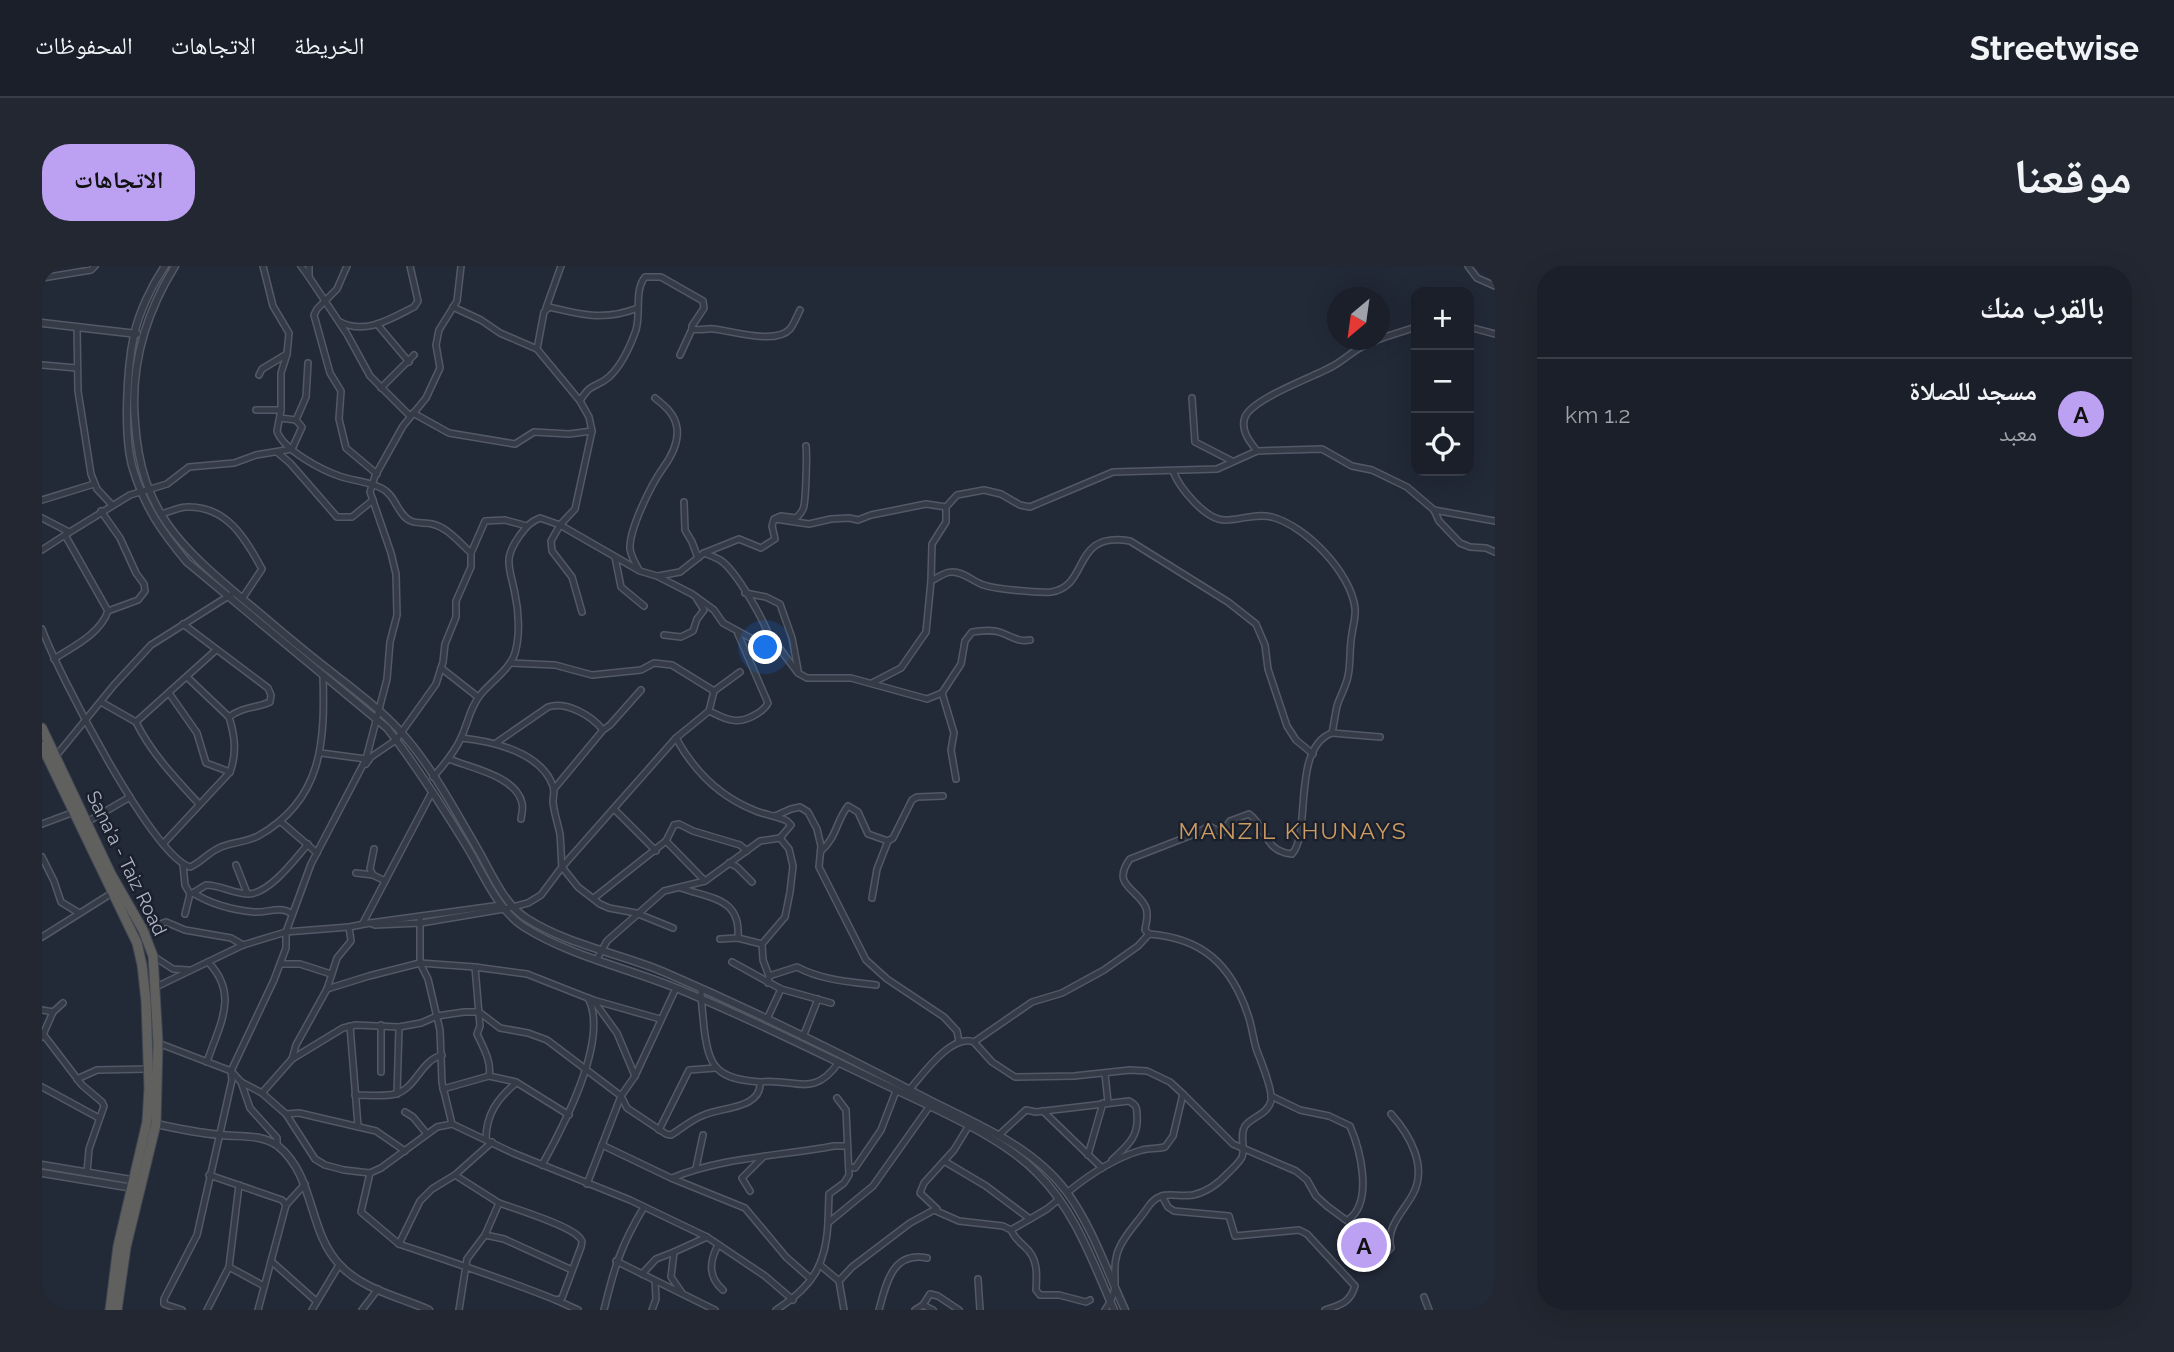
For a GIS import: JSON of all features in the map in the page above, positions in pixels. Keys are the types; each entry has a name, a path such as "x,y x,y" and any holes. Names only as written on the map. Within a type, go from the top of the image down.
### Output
{"highway":[{"name":"Sana'a - Taiz Road","path":"42,728 111,874 143,930 153,956 158,1043 151,1123 137,1185 117,1310"},
{"name":"Sana'a - Taiz Road","path":"42,746 137,943 146,1002 151,1123"},
{"path":"146,1002 157,1001"},
{"name":"Sana'a - Taiz Road","path":"110,1310 118,1246 137,1185"}],"street":[{"path":"42,278 91,270 95,266"},
{"path":"165,266 134,333 129,380 129,445 133,467 180,543 242,599 378,708 402,732 433,777 513,908 534,922 601,951 660,970 767,1019 1006,1148 1037,1172 1059,1199 1084,1241 1114,1310"},
{"path":"175,266 142,336 133,405 145,489 160,530 187,562 376,717 396,740 432,792 503,907 522,926 542,937 676,988 839,1062 910,1089 999,1135 1033,1158 1068,1192 1092,1235 1125,1310"},
{"path":"263,266 273,306 289,333 287,354 281,373 278,436 306,459 338,476 382,488 410,521 436,524 471,553"},
{"path":"300,266 339,321 370,376 412,415 449,433 515,444 534,432 569,434 592,431"},
{"path":"309,266 309,277"},
{"path":"347,266 337,289 314,315 330,373 341,391 339,419 346,448 377,474"},
{"path":"339,321 359,328 377,324 417,304 418,293 411,266"},
{"path":"362,770 387,679 390,642 397,615 396,574 370,492 371,485 403,426 426,398 440,368 436,345 439,330 457,301 461,266"},
{"path":"537,349 546,308 561,266"},
{"path":"1468,266 1477,278 1495,286"},
{"path":"580,401 589,387 607,379 617,369 628,350 637,327 640,282 645,277 661,277 704,304 680,355"},
{"path":"453,307 481,320 500,333 537,349 580,401 589,417 592,431 575,509 559,525 551,541 552,551 572,577 582,612"},
{"path":"546,308 604,317 638,308"},
{"path":"692,329 717,329 761,337 779,334 790,329 800,310"},
{"path":"42,323 142,336"},
{"path":"377,324 409,362"},
{"path":"77,327 77,368 84,433 94,484 112,505"},
{"path":"1474,328 1495,334"},
{"path":"1257,451 1247,437 1243,425 1246,415 1252,409 1288,387 1333,366 1364,345 1411,329"},
{"path":"259,374 262,369 287,354"},
{"path":"381,388 414,355"},
{"path":"296,420 306,397 308,363"},
{"path":"42,365 77,368"},
{"path":"640,571 630,548 639,514 670,460 677,433 671,413 655,398"},
{"path":"1192,398 1195,442 1232,461"},
{"path":"256,410 281,410"},
{"path":"42,550 101,511 145,489 167,484 189,467 234,463 256,455 292,449 302,427 296,420 280,418"},
{"path":"774,519 781,516 796,518 803,510 806,495 806,446"},
{"path":"872,683 901,668 926,632 932,544 946,523 946,507 957,495 984,490 1030,507 1113,472 1217,469 1257,451 1322,449 1352,466 1372,470 1407,487 1434,510 1439,521 1460,543 1495,552"},
{"path":"277,452 298,471 337,517 352,517 373,500"},
{"path":"1173,471 1177,483 1185,493 1218,519 1247,516 1275,518 1318,547 1345,578 1352,591 1356,616 1349,676 1337,707 1332,733"},
{"path":"42,500 94,484"},
{"path":"684,502 685,530 698,558"},
{"path":"774,519 809,524 831,519 858,520 926,504 946,507"},
{"path":"161,514 186,506 216,512 230,522 252,550 262,569 242,599"},
{"path":"1434,510 1495,521"},
{"path":"101,511 120,538 145,591 138,600 108,611"},
{"path":"42,518 67,533 108,611 97,630 54,659"},
{"path":"433,777 449,759 461,738 478,697 510,663 515,652 518,627 516,595 508,566 509,550 527,526 540,518 559,525 640,571 657,576 692,594 704,601 723,623 756,641 771,642"},
{"path":"657,576 670,576 680,572 704,553 739,539 761,548 775,538 772,526 774,519"},
{"path":"182,1310 164,1304 164,1299 194,1243 232,1080 231,1071 257,1020 280,964 286,948 286,932 292,914 317,853 371,757 396,740 436,684 444,644 456,617 456,601 471,567 471,553 485,520 505,520 527,526"},
{"path":"931,581 949,572 961,573 987,586 1034,593 1053,592 1071,582 1087,552 1096,544 1116,539 1130,541 1228,602 1256,624 1265,645 1268,669 1287,726 1296,740 1313,754"},
{"path":"704,553 726,565 764,621 771,642 780,649 798,673 807,678 851,678 927,699 942,693 961,664 965,641 972,632 988,630 1002,633 1020,642 1030,640"},
{"path":"615,557 621,587 644,606"},
{"path":"56,756 151,645 235,592"},
{"path":"745,593 766,597 780,604 792,638 798,673"},
{"path":"664,635 681,638 693,631 704,610 692,594"},
{"path":"183,624 268,688 270,702 240,709 229,717"},
{"path":"709,711 732,720 740,720 759,713 768,703 740,636 730,627"},
{"path":"42,629 54,659 86,721 130,797 163,844 183,864 190,867 219,847 245,842 280,821 303,794 321,753 324,728 323,675"},
{"path":"136,722 216,650"},
{"path":"510,663 555,665 592,675 640,670 654,663 672,665 715,691"},
{"path":"441,668 478,697"},
{"path":"156,987 243,945 286,932 349,927 363,923 375,925 421,920 503,907 513,908 528,903 541,895 562,867 676,738 709,711 715,691 740,672"},
{"path":"163,844 223,782 233,763 235,738 229,717 187,677"},
{"path":"554,789 603,730 641,690"},
{"path":"169,693 197,733 206,763 230,772"},
{"path":"942,693 954,733 951,750 956,779"},
{"path":"101,702 136,722 172,773 200,804"},
{"path":"496,743 548,707 557,704 581,713 598,723 603,730"},
{"path":"1105,1310 1115,1291 1116,1255 1147,1207 1162,1196 1206,1191 1220,1182 1242,1158 1243,1130 1251,1119 1266,1112 1271,1096 1247,1013 1231,977 1220,964 1194,944 1182,939 1149,934 1145,930 1148,917 1144,903 1135,896 1124,880 1125,867 1130,859 1197,833 1205,827 1209,826 1222,833 1230,821 1249,814 1255,818 1265,838 1274,847 1283,853 1292,854 1298,844 1304,781 1313,754 1324,736 1332,733 1380,737"},
{"path":"461,738 506,745 542,768 554,789 553,801 562,867 578,887 609,908 636,913 674,928"},
{"path":"597,959 607,941 664,891 705,881 760,841 780,838 790,825 775,816 755,810 719,789 702,776 688,760 676,738"},
{"path":"321,753 366,759"},
{"path":"449,759 491,774 511,785 522,802 522,819"},
{"path":"363,923 432,792"},
{"path":"872,898 877,869 888,841 893,838 912,800 917,797 943,796"},
{"path":"86,822 130,797"},
{"path":"821,852 832,842 848,806 858,812 868,834 888,841"},
{"path":"775,816 791,808 800,807 808,812 817,829 821,852 819,867 866,960 887,979 944,1017 957,1031 959,1042"},
{"path":"614,809 656,850"},
{"path":"42,824 74,812"},
{"path":"280,821 317,853"},
{"path":"594,898 666,841 674,825 679,824 740,845 747,851"},
{"path":"768,979 762,944 785,917 793,866 789,849 780,838"},
{"path":"666,841 705,881"},
{"path":"186,914 191,893 206,884 247,893 258,892 286,870 308,844"},
{"path":"373,849 370,869 373,875"},
{"path":"43,861 61,902 79,913"},
{"path":"729,863 752,882"},
{"path":"183,864 185,885 191,893 226,907 254,912 283,908 292,914"},
{"path":"236,865 247,893"},
{"path":"356,873 373,875 385,881"},
{"path":"680,888 729,905 736,912 739,925 737,939"},
{"path":"42,937 112,892"},
{"path":"421,920 420,963 428,979 437,1016 443,1089 452,1124"},
{"path":"143,930 166,922 185,930 231,938 243,945"},
{"path":"292,1059 296,1045 327,989 337,958 351,941 349,927"},
{"path":"974,1042 1032,1002 1062,993 1104,970 1138,946 1149,934"},
{"path":"720,939 762,944"},
{"path":"153,956 173,968 190,971"},
{"path":"207,1062 227,997 217,973 208,962"},
{"path":"732,962 768,979 781,989 831,1003"},
{"path":"327,989 420,963 475,967 527,974 590,998 660,1019"},
{"path":"280,964 300,964 331,974"},
{"path":"475,967 480,1026 477,1034 489,1061 489,1076"},
{"path":"768,979 797,967 811,974 876,985"},
{"path":"587,1184 621,1096 635,1076 676,988"},
{"path":"701,989 709,1058 716,1068 734,1078 760,1082 781,1080 806,1086 814,1085 832,1072 839,1062"},
{"path":"767,1019 781,989"},
{"path":"542,1165 569,1115 589,1058 594,1016 590,998"},
{"path":"590,998 617,1033 635,1076"},
{"path":"803,1037 818,999"},
{"path":"63,1003 53,1012 43,1035 77,1079 102,1102 103,1111 89,1149 86,1173"},
{"path":"42,1010 53,1012"},
{"path":"262,1093 292,1059 312,1049 331,1034 350,1026 399,1027 421,1023 437,1016 464,1012 479,1012 500,1028 547,1040 621,1096 627,1108 671,1135 703,1115 746,1103 755,1097 760,1082"},
{"path":"381,1025 381,1072"},
{"path":"350,1026 358,1126"},
{"path":"397,1094 399,1027"},
{"path":"910,1089 946,1050 959,1042 969,1040 992,1062 1015,1077 1147,1071 1170,1082 1233,1144 1296,1171 1307,1180 1316,1196 1381,1247 1390,1250 1388,1240 1392,1229 1418,1184 1416,1157 1408,1133 1391,1114"},
{"path":"158,1043 231,1071 241,1082 262,1093 286,1114 315,1159 325,1165 370,1173 381,1168 437,1127 452,1124 707,1237 765,1276 793,1300"},
{"path":"355,1095 397,1094 407,1088 430,1060 442,1055"},
{"path":"659,1130 689,1070 716,1068"},
{"path":"77,1079 97,1070 147,1069"},
{"path":"1088,1155 1105,1102 1105,1074"},
{"path":"443,1089 489,1076 516,1082 569,1115"},
{"path":"241,1082 250,1108 277,1138 277,1145"},
{"path":"399,1244 420,1201 432,1189 455,1175 489,1140 488,1119 493,1108 516,1082"},
{"path":"42,1087 99,1118"},
{"path":"849,1167 855,1168 881,1130 896,1091"},
{"path":"1068,1192 1104,1166 1147,1148 1165,1147 1173,1136 1183,1094"},
{"path":"1271,1096 1300,1110 1329,1116 1350,1126 1363,1170 1363,1186 1354,1216 1348,1220"},
{"path":"776,1310 793,1300 820,1265 827,1248 827,1198 831,1191 848,1179 846,1110 837,1098"},
{"path":"999,1135 1023,1111 1129,1101 1134,1104 1138,1121 1136,1135 1132,1143 1104,1166"},
{"path":"828,1223 873,1186 929,1107"},
{"path":"1043,1111 1088,1155 1104,1166"},
{"path":"405,1112 414,1117 427,1134"},
{"path":"286,1114 299,1113 376,1130 405,1151"},
{"path":"151,1123 220,1135 257,1137 277,1145 290,1159 305,1184 323,1235 339,1265 378,1289 414,1307 429,1310"},
{"path":"968,1127 954,1150 924,1183 920,1193 937,1209 959,1221 1003,1226 1011,1230 1015,1239 1032,1254 1037,1269 1036,1290 1040,1295 1090,1300"},
{"path":"696,1168 702,1135"},
{"path":"602,1145 671,1178 745,1208 786,1257 811,1279"},
{"path":"671,1178 696,1168 847,1146"},
{"path":"750,1191 742,1178 765,1156"},
{"path":"944,1161 986,1186 1030,1219"},
{"path":"42,1165 137,1185"},
{"path":"42,1173 137,1185"},
{"path":"370,1173 361,1212 399,1244 495,1275 578,1310"},
{"path":"209,1175 282,1200 286,1205"},
{"path":"455,1175 499,1203 577,1235 582,1242 581,1247 562,1298 556,1300"},
{"path":"258,1310 286,1205 305,1184"},
{"path":"207,1310 229,1267 239,1185"},
{"path":"1162,1196 1168,1207 1174,1211 1227,1215 1235,1236 1299,1230 1307,1234 1355,1286 1353,1294 1345,1304 1325,1310"},
{"path":"1011,1230 1059,1199"},
{"path":"459,1310 464,1267 471,1251 485,1235 499,1203"},
{"path":"604,1310 616,1261 628,1233 644,1207"},
{"path":"839,1280 852,1267 911,1223 937,1209"},
{"path":"485,1235 504,1239 572,1270"},
{"path":"642,1275 656,1259 707,1237"},
{"path":"718,1245 711,1265 714,1282 723,1290"},
{"path":"674,1252 671,1277 684,1295"},
{"path":"878,1310 887,1281 900,1263 910,1257 927,1258"},
{"path":"271,1261 316,1301"},
{"path":"616,1261 715,1310"},
{"path":"312,1310 339,1265"},
{"path":"820,1265 839,1280 844,1310"},
{"path":"229,1267 264,1286"},
{"path":"978,1279 980,1310"},
{"path":"652,1310 656,1299 655,1281"},
{"path":"362,1310 378,1289"},
{"path":"915,1310 923,1305 930,1294 935,1294 958,1310"},
{"path":"1424,1297 1429,1310"},
{"path":"923,1305 933,1310"}],"place":[{"name":"مسجد للصلاة","path":"1364,1245"}],"district":[{"name":"MANZIL KHUNAYS","path":"1293,831"}]}
